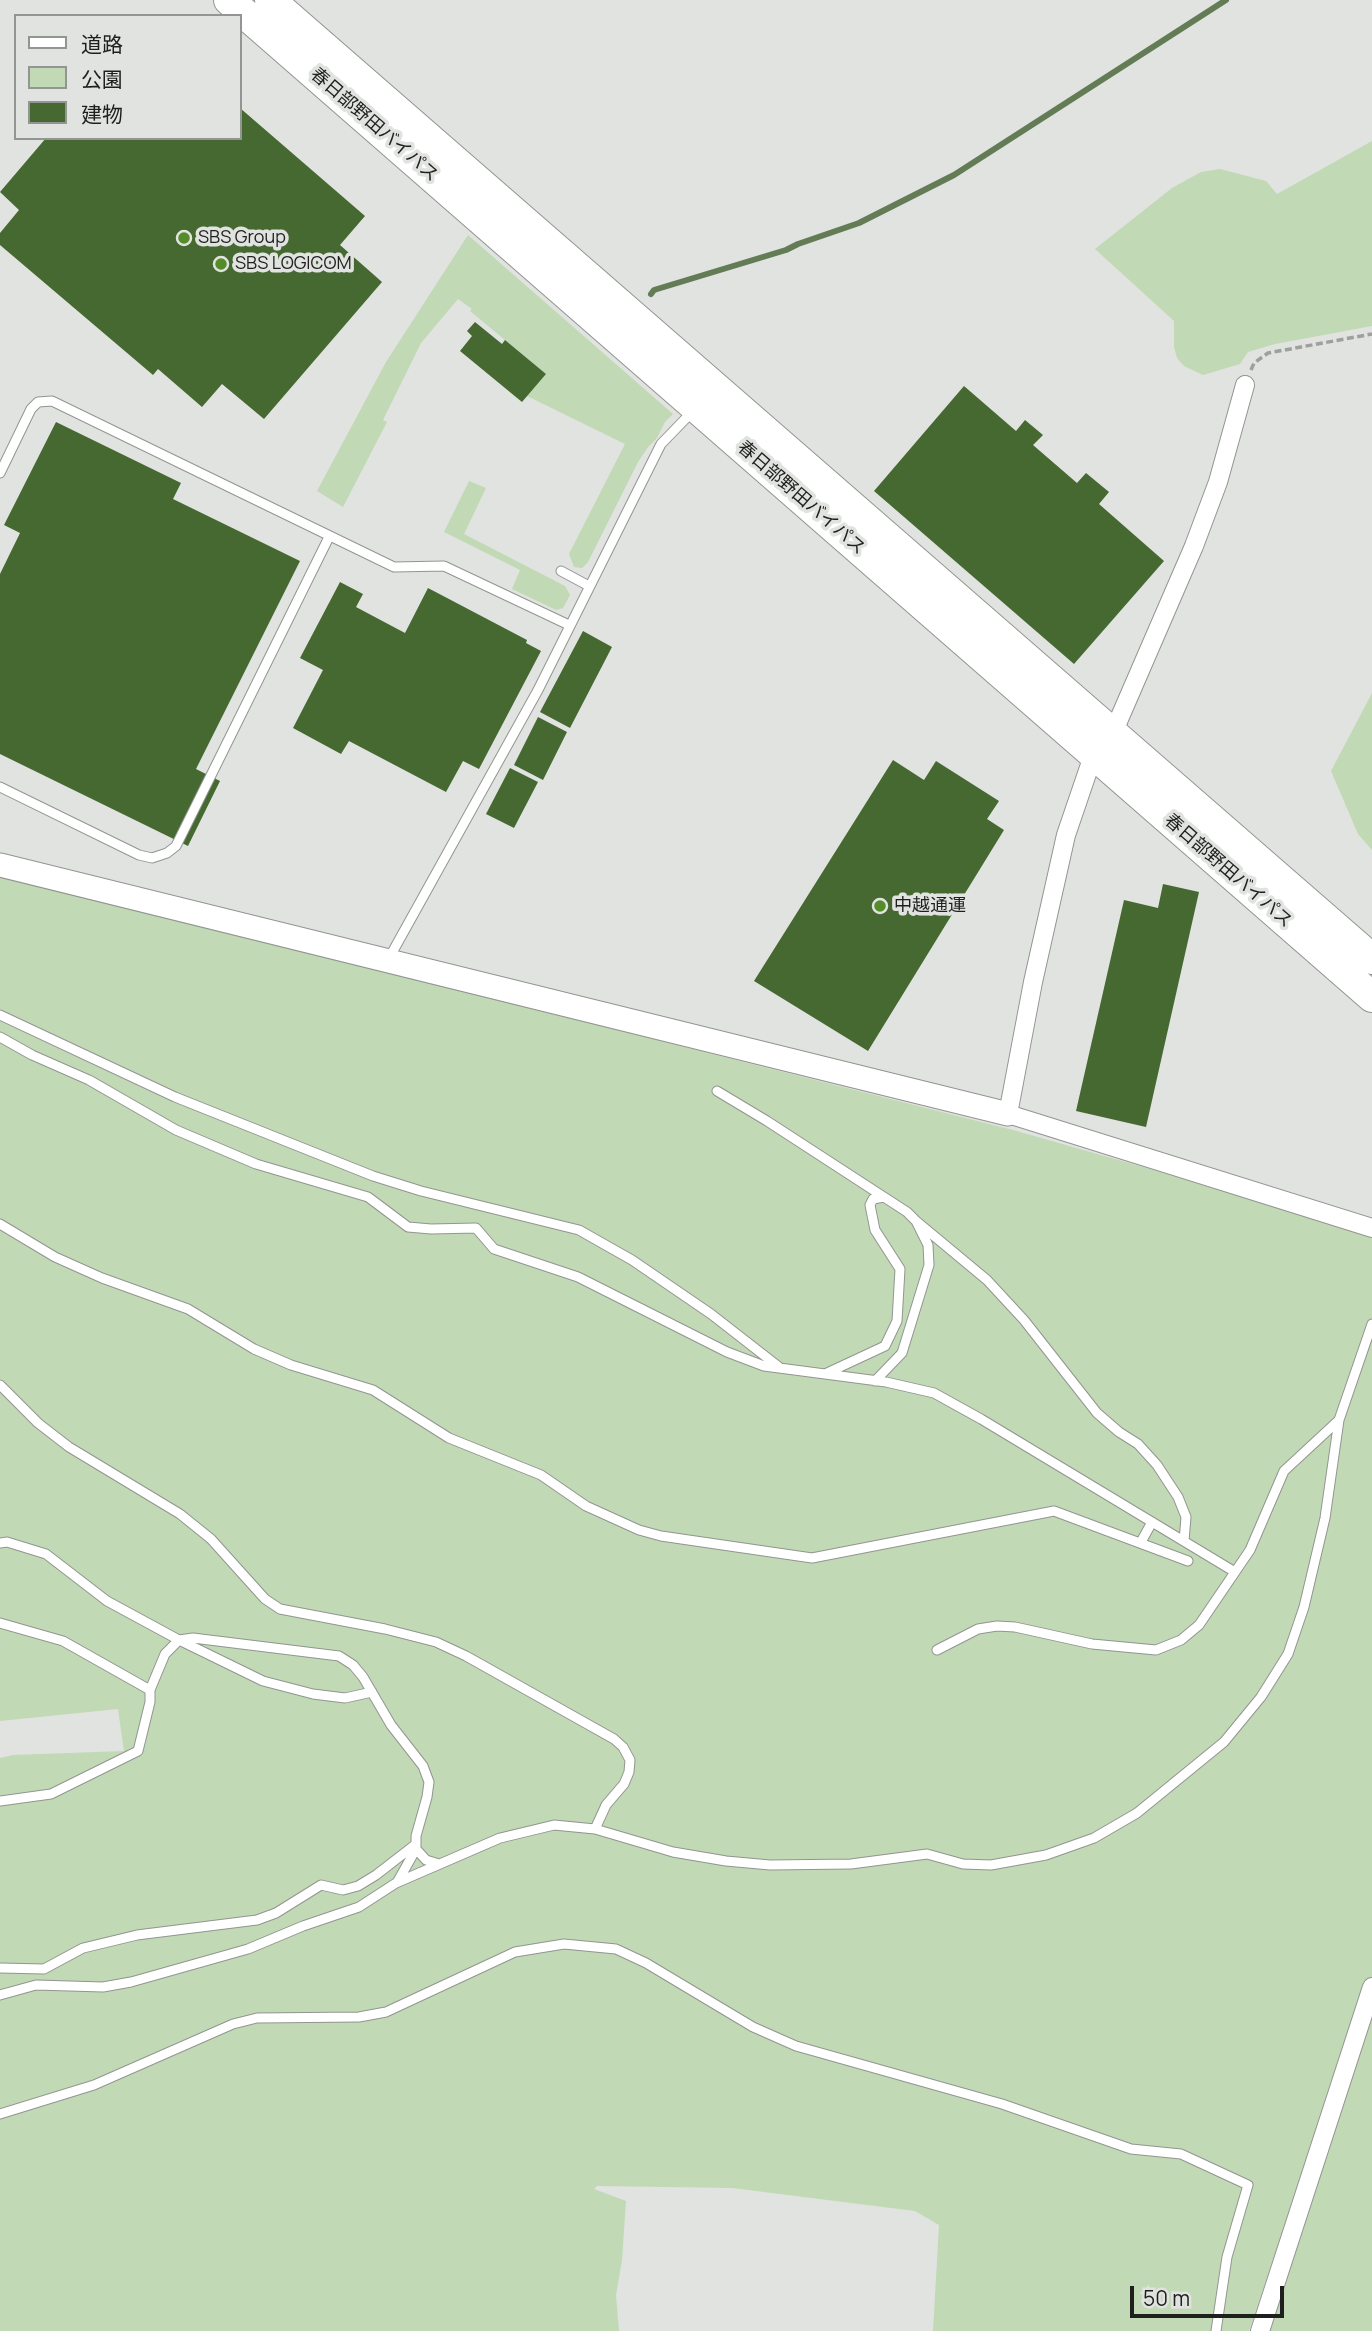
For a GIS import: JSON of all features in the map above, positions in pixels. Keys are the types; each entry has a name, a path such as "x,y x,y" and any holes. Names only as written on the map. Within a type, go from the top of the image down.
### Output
{"highway":[{"name":"春日部野田バイパス","path":"229,0 697,407 1103,743 1372,959"},
{"name":"春日部野田バイパス","path":"270,0 1103,743 1372,996"}],"street":[{"path":"1008,1114 1033,982 1066,835 1103,743 1194,546 1218,482 1245,385"},
{"path":"0,865 1008,1114 1372,1228"},
{"path":"1260,2331 1372,1986"}],"lane":[{"path":"0,473 31,409 38,402 52,401 394,567 444,566 569,625"},
{"path":"387,961 538,690 661,444 697,407"},
{"path":"0,787 139,855 152,858 167,853 176,846 330,537"},
{"path":"561,570 589,586"},
{"path":"0,1016 175,1097 373,1176 421,1191 579,1230 666,1283 780,1368"},
{"path":"0,1037 32,1055 89,1080 176,1130 256,1164 368,1198 408,1227 476,1227 494,1249 578,1277 727,1352 764,1366 875,1381 934,1393 1235,1572"},
{"path":"717,1091 884,1197 987,1280 1024,1320 1097,1413 1138,1444 1157,1465 1178,1497 1186,1517 1184,1541"},
{"path":"825,1374 885,1346 897,1321 900,1269 875,1230 870,1205 873,1199 884,1197"},
{"path":"875,1381 902,1353 929,1265 928,1245 916,1221"},
{"path":"0,1224 67,1263 188,1309 291,1365 373,1390 449,1438 541,1475 586,1506 650,1533 812,1558 1054,1511 1188,1561"},
{"path":"0,1995 36,1985 103,1987 131,1982 248,1949 359,1907 396,1883 500,1838 554,1825 595,1829 673,1852 770,1865 851,1864 927,1854 963,1864 990,1865 1046,1854 1094,1838 1137,1814 1224,1741 1261,1697 1288,1654 1304,1606 1325,1518 1339,1420 1372,1324"},
{"path":"1360,1359 1372,1353"},
{"path":"0,1385 38,1423 69,1447 180,1514 211,1539 265,1599 280,1609 385,1629 436,1642 467,1656 614,1739 623,1747 630,1760 629,1772 624,1784 606,1805 595,1829"},
{"path":"937,1650 978,1629 997,1626 1015,1627 1092,1644 1156,1650 1181,1640 1199,1625 1250,1550 1284,1471 1339,1420"},
{"path":"1141,1542 1152,1522"},
{"path":"0,1543 7,1542 46,1554 107,1601 263,1681 313,1694 345,1698 372,1692"},
{"path":"0,1623 63,1641 150,1690"},
{"path":"0,1801 51,1794 138,1751 150,1702 150,1690 165,1654 179,1640 192,1638 340,1656 353,1665 391,1725 423,1766 429,1782 416,1846 396,1883"},
{"path":"416,1846 426,1860 439,1864"},
{"path":"0,1968 44,1969 83,1948 137,1935 257,1920 276,1913 321,1885 343,1890 358,1886 416,1846"},
{"path":"0,2114 94,2085 233,2024 257,2018 359,2017 386,2012 515,1952 564,1944 616,1949 646,1963 753,2027 796,2046 1002,2104 1131,2149 1181,2154 1248,2185 1227,2257 1216,2331"}],"path":[{"path":"1245,385 1254,363 1268,353 1372,334"}],"green space":[{"path":"1372,141 1372,326 1275,344 1248,352 1240,364 1203,375 1184,366 1177,358 1174,347 1174,321 1095,249 1172,188 1201,172 1220,169 1266,181 1277,194"},
{"path":"468,235 673,414 638,462 588,562 582,568 574,567 569,554 625,444 527,396 546,374 458,299 421,343 383,420 387,422 343,507 317,491 386,362"},
{"path":"469,481 486,488 464,534 565,586 570,595 563,608 556,610 512,589 520,570 444,532"},
{"path":"1372,693 1372,850 1358,834 1331,771"},
{"path":"0,868 168,915 1013,1130 1372,1237 1372,2331 1265,2331 1301,2211 1289,2212 1249,2331 933,2331 939,2225 915,2211 732,2188 597,2186 594,2189 626,2201 622,2260 616,2295 619,2331 0,2331 0,1758 13,1755 124,1751 118,1709 0,1721"}],"building":[{"name":"SBS LOGICOM","path":"242,110 365,216 340,245 382,282 264,419 222,384 202,407 158,369 153,375 0,245 0,233 19,210 0,192 44,140 242,140"},
{"path":"475,322 502,344 505,340 546,374 522,402 460,351 472,336 467,331"},
{"path":"964,386 1016,431 1025,420 1043,435 1033,445 1077,483 1086,473 1109,492 1099,504 1164,561 1074,664 874,491"},
{"path":"56,422 181,483 173,499 300,561 196,769 220,781 188,846 0,754 0,574 20,533 4,525"},
{"path":"340,582 363,594 356,607 405,633 428,588 527,640 526,643 541,651 479,769 463,761 446,792 349,741 341,754 293,728 323,670 300,658"},
{"path":"583,631 612,647 570,728 540,712"},
{"path":"538,717 567,732 543,780 514,765"},
{"name":"中越通運","path":"893,760 924,780 936,761 999,801 987,819 1004,830 868,1051 754,981"},
{"path":"510,768 538,782 514,828 486,814"},
{"path":"1163,884 1199,892 1146,1127 1076,1111 1124,900 1158,908"}],"waterway":[{"path":"651,294 654,290 786,250 859,223 954,175 1226,0"}],"place":[{"name":"SBS Group","path":"184,238"},
{"name":"SBS LOGICOM","path":"221,264"},
{"name":"中越通運","path":"880,906"}]}
